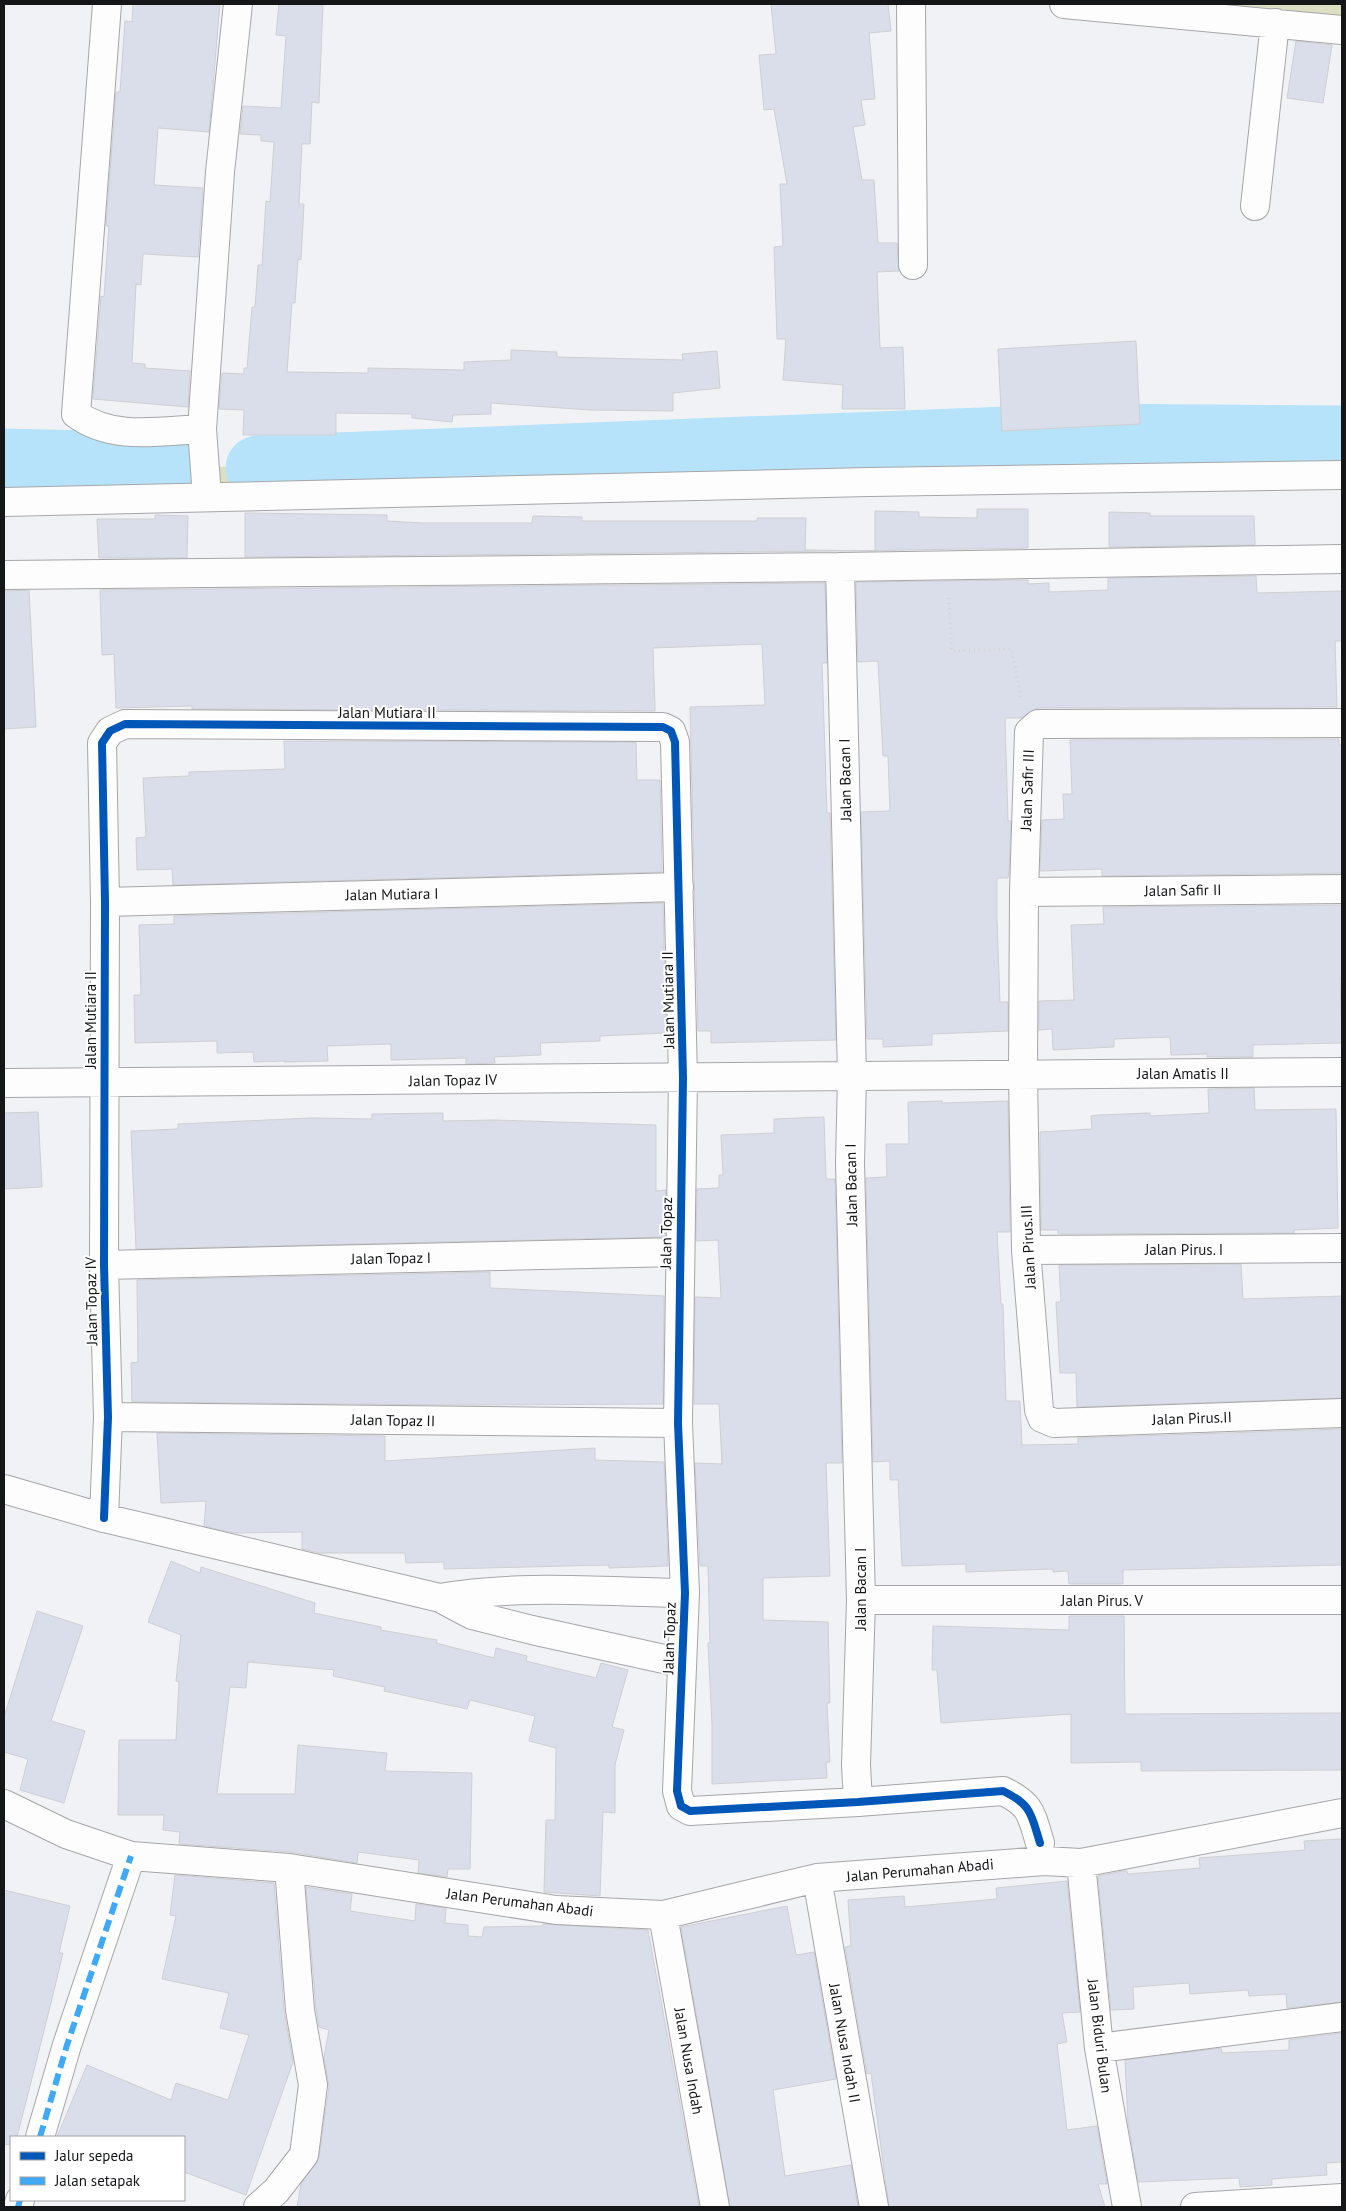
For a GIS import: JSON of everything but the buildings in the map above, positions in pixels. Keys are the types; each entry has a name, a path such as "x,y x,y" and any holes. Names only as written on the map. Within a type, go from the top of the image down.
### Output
{"street":[{"path":"107,4 76,414 91,425 120,432 202,439"},
{"path":"206,487 202,439 220,172 238,4"},
{"path":"911,4 913,265"},
{"path":"1064,4 1342,30"},
{"path":"1255,206 1275,23"},
{"path":"4,502 206,487 869,482 1342,475"},
{"path":"4,575 840,567 1342,559"},
{"name":"Jalan Bacan I","path":"840,567 852,1076 850,1163 861,1600 856,1765 858,1802"},
{"name":"Jalan Safir III","path":"1023,1075 1024,892 1029,735 1038,724 1342,723"},
{"name":"Jalan Mutiara II","path":"103,1083 105,902 102,743 110,731 125,724 663,727 671,731 675,742 683,1078"},
{"name":"Jalan Mutiara I","path":"105,902 679,887"},
{"name":"Jalan Safir II","path":"1024,892 1342,889"},
{"name":"Jalan Amatis II","path":"1023,1075 1342,1072"},
{"path":"683,1078 1023,1075"},
{"name":"Jalan Pirus.III","path":"1023,1075 1026,1250 1039,1410 1042,1418"},
{"name":"Jalan Topaz IV","path":"4,1083 683,1078"},
{"name":"Jalan Topaz","path":"683,1078 678,1423 685,1593 677,1791 681,1806 690,1811 858,1802 1003,1791 1021,1799 1031,1813 1042,1852"},
{"name":"Jalan Topaz IV","path":"103,1083 104,1265 108,1417 104,1518"},
{"name":"Jalan Pirus. I","path":"1026,1250 1342,1248"},
{"name":"Jalan Topaz I","path":"104,1265 679,1252"},
{"name":"Jalan Pirus.II","path":"1042,1418 1054,1423 1342,1413"},
{"name":"Jalan Topaz II","path":"108,1417 678,1423"},
{"path":"4,1489 104,1518 440,1598"},
{"name":"Jalan Topaz","path":"440,1598 472,1592 685,1593"},
{"name":"Jalan Topaz","path":"440,1598 472,1615 682,1663"},
{"name":"Jalan Pirus. V","path":"861,1600 1342,1600"},
{"name":"Jalan Perumahan Abadi","path":"4,1804 66,1834 131,1856 289,1868 556,1910 663,1915 817,1878 1042,1852 1081,1863 1342,1814"},
{"path":"40,2136 67,2045 131,1856"},
{"name":"Jalan Biduri Bulan","path":"1081,1863 1100,2048 1127,2207"},
{"path":"258,2207 276,2191 304,2155 313,2085 300,2010 289,1868"},
{"name":"Jalan Nusa Indah II","path":"817,1878 874,2207"},
{"name":"Jalan Nusa Indah","path":"663,1915 716,2207"},
{"path":"1100,2048 1342,2017"},
{"path":"1195,2207 1342,2198"}],"path":[{"path":"947,565 952,651 1011,649 1029,735"}],"green space":[{"path":"1127,4 1342,4 1342,25"},
{"path":"1083,436 1342,438 1342,475 4,502 4,459 258,468"}],"waterway":[{"path":"258,468 1083,436 1342,438"},
{"path":"4,461 173,465"}],"marked path":[{"path":"40,2136 67,2045 131,1856"},
{"path":"18,2207 20,2201"}],"cycle path":[{"path":"104,1518 108,1417 104,1265 105,902 102,743 110,731 125,724 663,727 671,731 675,742 683,1078 678,1423 685,1593 677,1791 681,1806 690,1811 858,1802 1003,1791 1020,1801 1029,1811 1040,1843"}]}
